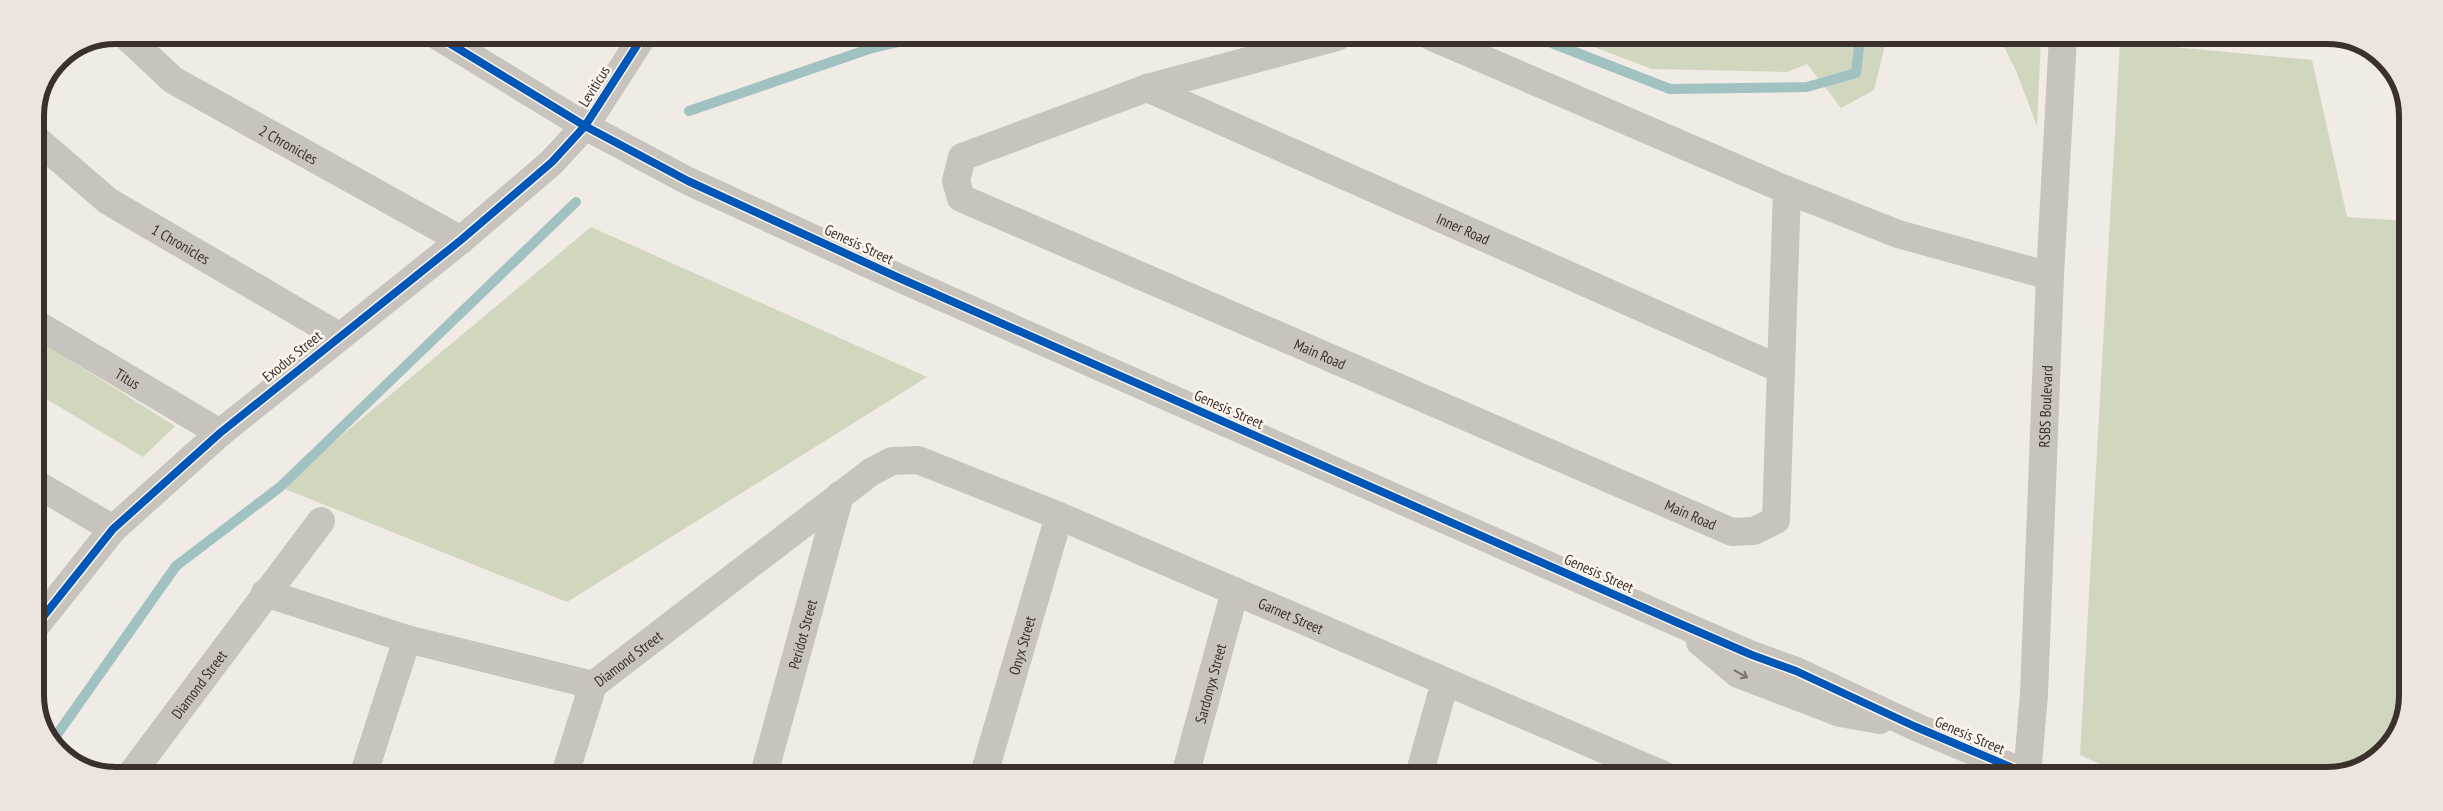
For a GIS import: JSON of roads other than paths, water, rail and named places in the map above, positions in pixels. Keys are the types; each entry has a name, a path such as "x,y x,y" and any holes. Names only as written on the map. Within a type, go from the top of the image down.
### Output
{"street":[{"name":"2 Chronicles","path":"135,44 173,80 461,240"},
{"name":"Genesis Street","path":"451,44 586,126 688,181 897,277 1676,622 1752,635 1801,654 1850,678 1916,727"},
{"name":"Leviticus","path":"586,126 638,44"},
{"name":"Main Road","path":"1308,44 1147,88 962,157 956,181 961,198 1732,532 1754,531 1776,520 1787,190"},
{"path":"1448,44 1787,190 1898,234 2050,276"},
{"name":"RSBS Boulevard","path":"2028,767 2034,694 2050,276 2063,44"},
{"name":"Inner Road","path":"1147,88 1780,368"},
{"name":"Exodus Street","path":"44,615 113,529 220,433 461,240 552,162 586,126"},
{"name":"1 Chronicles","path":"44,146 108,201 339,336"},
{"name":"Titus","path":"44,328 220,433"},
{"name":"Diamond Street","path":"265,593 407,639 593,685 871,472 892,461 918,460"},
{"name":"Garnet Street","path":"918,460 1059,516 1645,767"},
{"path":"44,488 113,529"},
{"name":"Peridot Street","path":"766,767 840,496"},
{"name":"Onyx Street","path":"986,767 1059,516"},
{"name":"Diamond Street","path":"136,767 265,593 321,521"},
{"name":"Sardonyx Street","path":"1187,767 1235,591"},
{"name":"Genesis Street","path":"1676,622 1738,674 1840,713 1916,727 2008,767"},
{"path":"366,767 407,639"},
{"path":"1421,767 1445,682"},
{"path":"567,767 593,685"}],"waterway":[{"path":"689,111 869,49 890,44"},
{"path":"1554,44 1670,89 1807,87 1856,73 1859,44"},
{"path":"56,735 176,566 280,487 576,202"}]}
